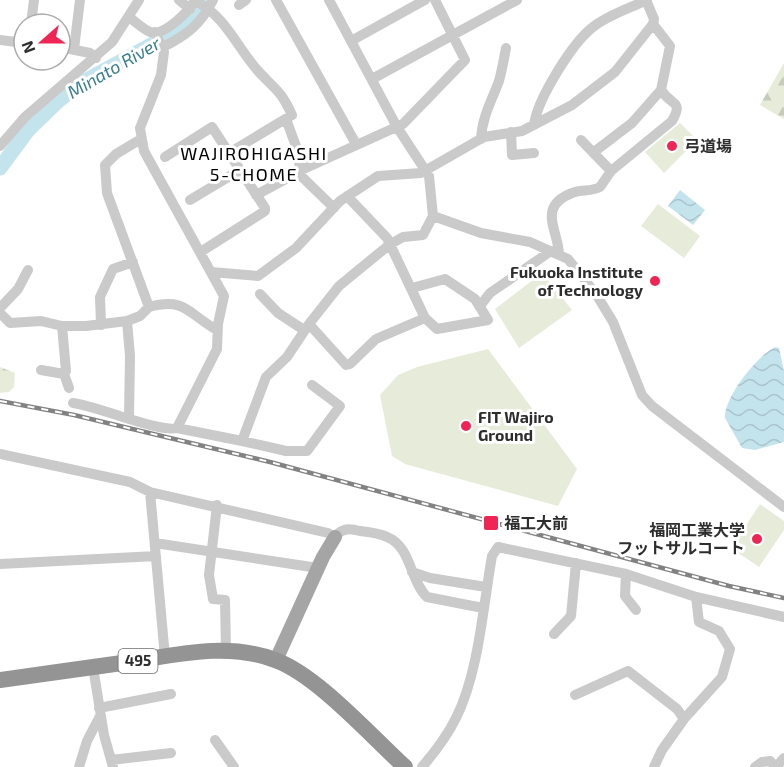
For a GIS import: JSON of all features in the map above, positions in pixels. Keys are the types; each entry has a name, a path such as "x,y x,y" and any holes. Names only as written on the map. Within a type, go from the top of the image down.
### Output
{"highway":[{"name":"495","path":"0,680 207,650 276,660 294,670 341,706 405,767"}],"main road":[{"path":"276,660 318,568 335,537"}],"street":[{"path":"80,0 74,49 90,53 96,58"},
{"path":"0,146 25,117 112,42 130,18 139,0"},
{"path":"179,0 211,4"},
{"path":"276,0 356,144"},
{"path":"242,441 266,377 287,357 339,286 389,245 403,237 423,235 433,216 430,181 425,170 397,127 330,0"},
{"path":"351,41 424,0"},
{"path":"256,195 297,172 397,127 465,60 435,0"},
{"path":"372,80 517,0"},
{"path":"211,272 258,276 282,261 347,196 378,176 425,170 481,139 522,131 534,126 572,105 615,72 652,24 654,19 646,0 595,25 573,48 535,117 534,126"},
{"path":"159,40 193,3"},
{"path":"159,40 192,31 203,21 211,4"},
{"path":"211,4 259,71 282,93 292,116 229,153"},
{"path":"130,18 159,40 161,75 140,128 144,151 202,251 225,301 217,330 217,349 177,428"},
{"path":"594,152 632,123 661,90 670,46 652,24"},
{"path":"481,139 506,48"},
{"path":"555,253 550,221 556,204 571,193 600,187 611,171 672,122 678,111 677,105 661,90"},
{"path":"286,119 301,163 297,172"},
{"path":"165,157 212,127 265,211 202,251"},
{"path":"511,132 512,155 534,153"},
{"path":"141,139 116,154 105,165 107,193 149,307"},
{"path":"581,140 611,171"},
{"path":"190,200 240,170"},
{"path":"297,172 334,208"},
{"path":"347,196 387,238 425,318 437,329 488,320 475,299 445,279 412,288"},
{"path":"433,216 473,231 530,242 568,259 596,294 613,322 642,395 652,406 784,507"},
{"path":"480,306 490,293 555,253"},
{"path":"101,325 100,297 113,269 133,262"},
{"path":"0,308 18,289 28,270"},
{"path":"260,294 278,312 307,327 346,364 350,364 376,339 425,318"},
{"path":"0,313 10,323 41,321 62,326 101,325 127,321 140,315 149,307 173,303 184,306 217,330"},
{"path":"127,321 130,356 129,417"},
{"path":"62,326 64,374 69,388"},
{"path":"41,370 64,374"},
{"path":"73,403 160,427 177,428 286,450 307,452 340,406 312,385"},
{"path":"0,454 130,482 150,492 217,506 328,533 335,537 339,532 350,529 387,537 403,551 419,590 427,597 483,608"},
{"path":"150,492 165,657"},
{"path":"217,506 209,575 213,599 225,600 226,651"},
{"path":"155,543 318,568"},
{"path":"422,767 439,746 464,701 492,556 498,547 626,574 696,597 784,616"},
{"path":"0,564 156,556"},
{"path":"554,633 571,615 576,563"},
{"path":"412,572 430,578 486,587"},
{"path":"626,574 625,596 636,610"},
{"path":"654,767 662,750 684,719 722,677 730,649 719,631 699,622 696,597"},
{"path":"93,667 112,764 171,753"},
{"path":"575,695 628,671 677,709 684,719"},
{"path":"100,712 171,694"},
{"path":"79,767 100,712"},
{"path":"215,740 230,765"},
{"path":"755,767 762,762 770,762 776,767 784,758"}],"green space":[{"path":"784,63 784,119 760,105"},
{"name":"弓道場","path":"680,123 697,140 664,173 645,152"},
{"path":"658,204 700,236 684,258 641,226"},
{"path":"542,273 572,310 519,348 495,309"},
{"name":"FIT Wajiro Ground","path":"488,349 577,469 558,506 405,464 392,456 380,395 398,375 417,367"},
{"path":"0,367 15,373 14,387 9,392 0,393"},
{"name":"福岡工業大学 フットサルコート","path":"760,504 784,521 784,530 759,567 731,548"}],"water":[{"path":"680,190 705,210 693,225 668,206"},
{"path":"775,347 779,348 784,371 784,442 755,450 742,448 725,418 726,409 743,378 759,359"}],"waterway":[{"name":"Minato River","path":"0,168 28,130 58,101 83,82 193,22 206,0"}],"railway":[{"path":"0,401 74,415 270,462 729,586 784,598"}],"place":[{"name":"弓道場","path":"672,146"},
{"name":"Fukuoka Institute of Technology","path":"655,281"},
{"name":"FIT Wajiro Ground","path":"466,426"},
{"name":"福工大前","path":"491,523"},
{"name":"福岡工業大学 フットサルコート","path":"757,539"}],"district":[{"name":"WAJIROHIGASHI 5-CHOME","path":"254,164"}]}
